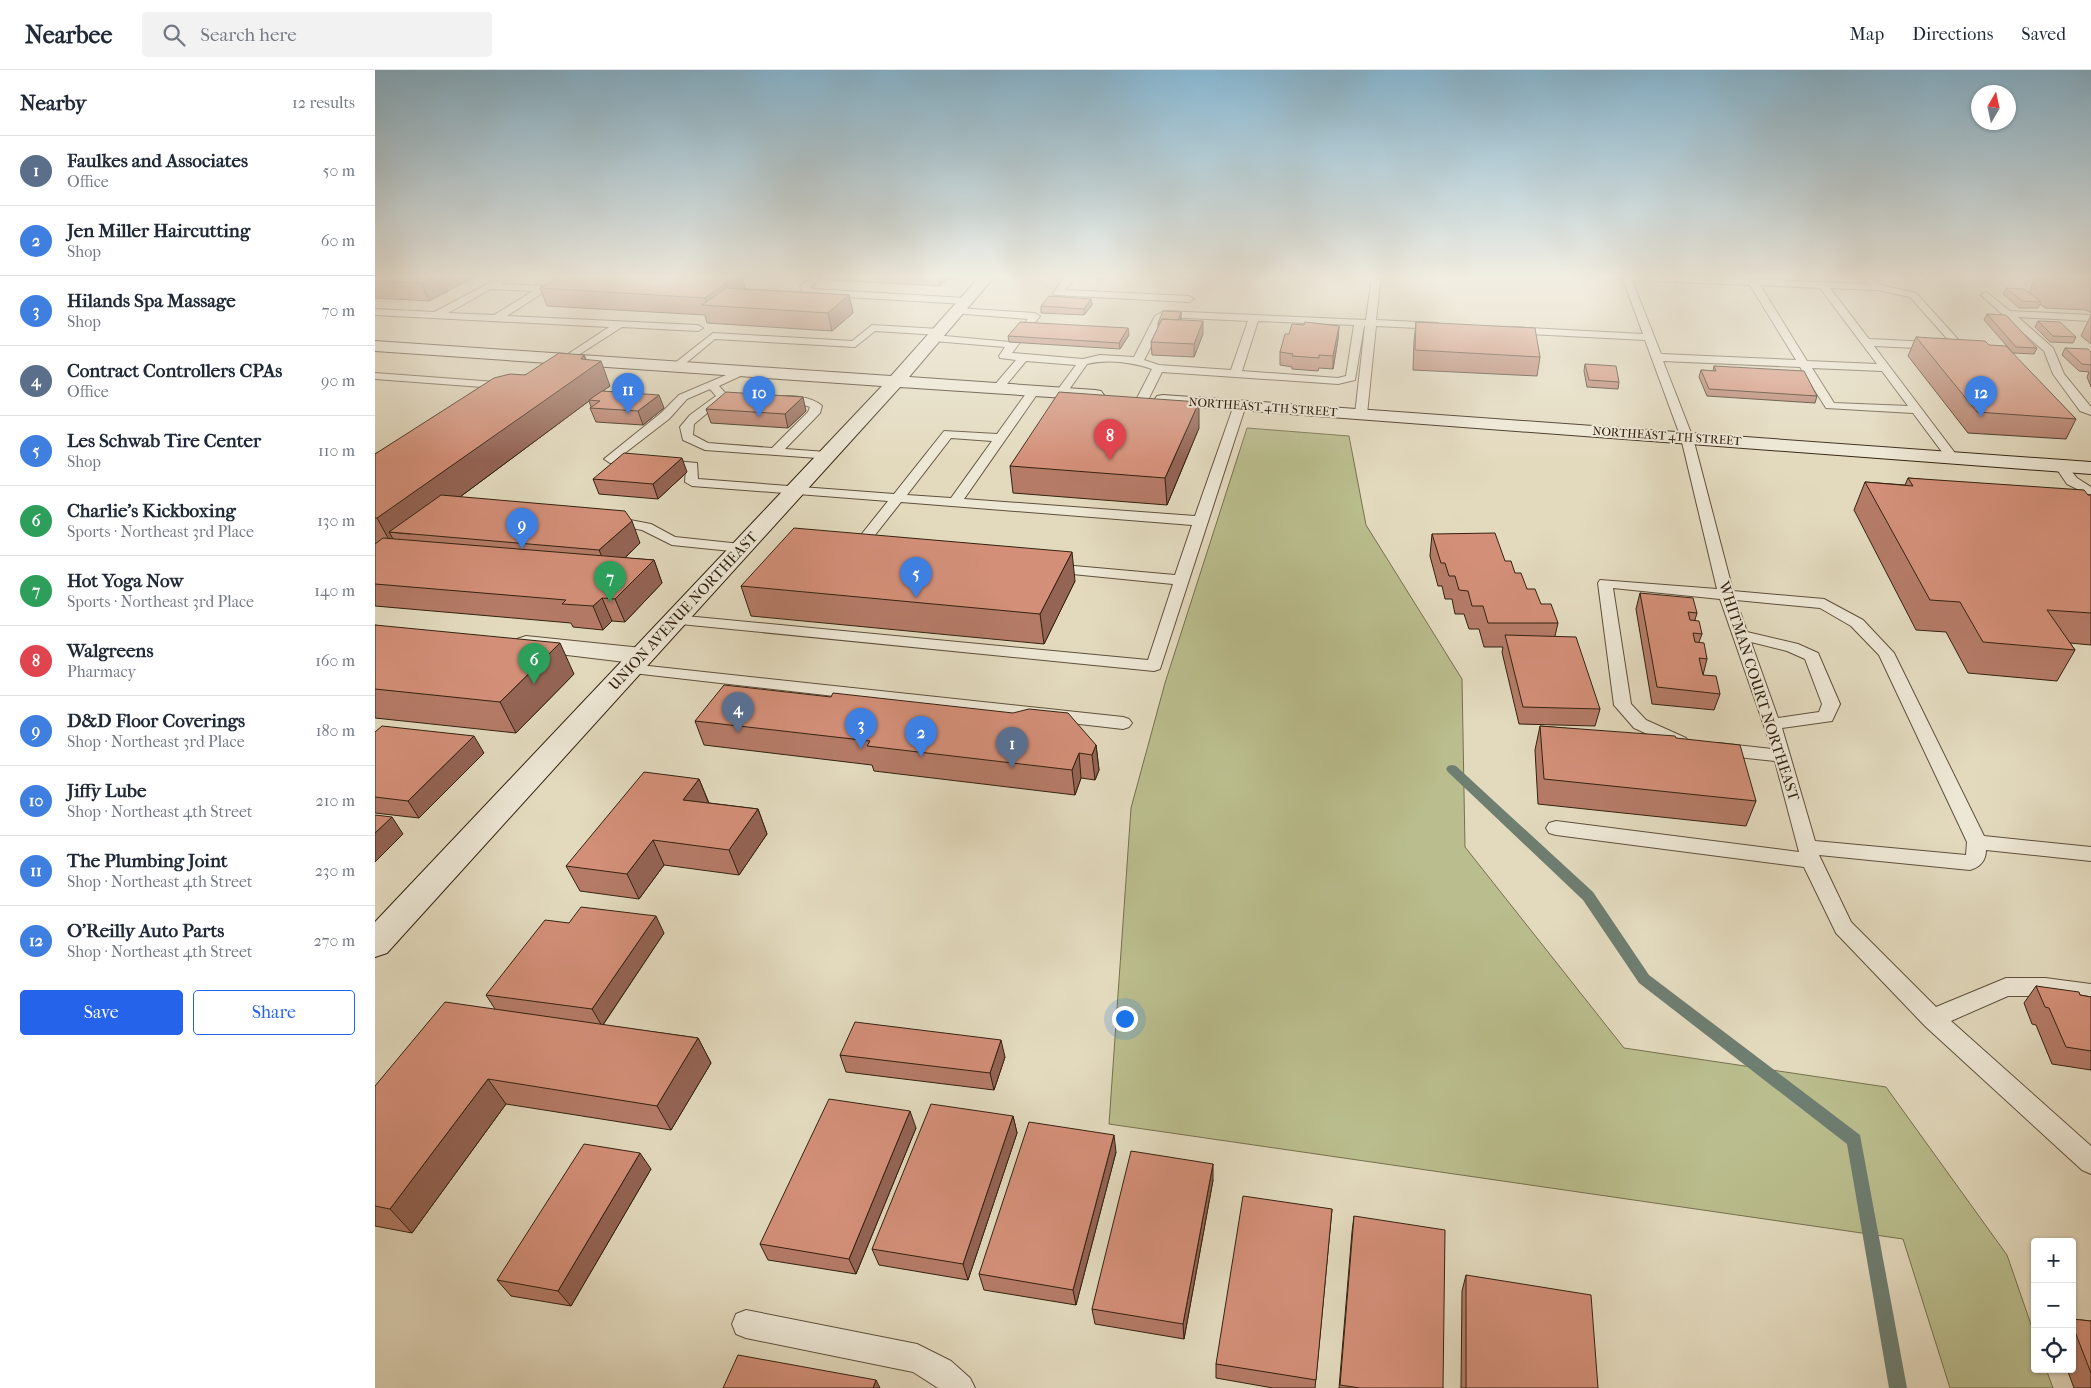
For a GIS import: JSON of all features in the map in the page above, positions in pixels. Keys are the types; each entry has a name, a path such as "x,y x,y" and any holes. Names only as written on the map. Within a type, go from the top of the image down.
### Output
{"main road":[{"name":"UNION AVENUE NORTHEAST","path":"375,944 827,456 934,338"},
{"name":"NORTHEAST 4TH STREET","path":"375,346 897,380 2091,468"},
{"path":"503,642 636,662"}],"lane":[{"path":"545,369 599,338"},
{"path":"676,366 711,338"},
{"path":"740,338 855,344 862,338"},
{"path":"957,338 1013,344"},
{"path":"1018,338 1004,356 1083,362 1101,358 1138,361 1158,368 1338,381 1351,378 1357,338"},
{"path":"1138,361 1149,338"},
{"path":"1235,374 1247,338"},
{"path":"1361,414 1369,338"},
{"name":"WHITMAN COURT NORTHEAST","path":"1649,338 1687,438 1726,594 1783,756 1809,854 1843,926 1933,1019 2091,1162"},
{"path":"1788,338 1830,406 1917,410"},
{"path":"1863,338 1952,457"},
{"path":"1866,342 1960,347 1951,338"},
{"path":"2035,338 2049,350 2059,374 2084,409 2091,411"},
{"path":"998,388 1024,357"},
{"path":"1656,357 1886,368"},
{"path":"1062,392 1083,362"},
{"path":"1128,397 1158,368"},
{"path":"745,370 683,397 665,416 610,459 691,466 692,482 897,496 958,498 1201,517"},
{"path":"375,376 519,386 502,397"},
{"path":"711,385 727,396 691,419 686,427 687,437 705,446 827,456"},
{"path":"958,498 1034,390"},
{"path":"769,399 805,401 816,406 814,413 775,452"},
{"path":"675,620 1154,666 1201,517 1240,405"},
{"path":"876,552 856,550 948,434 1001,438"},
{"path":"2060,466 2072,481 2091,492"},
{"path":"597,518 625,521 646,527 672,541 741,548"},
{"path":"1033,566 1181,580"},
{"path":"1556,828 1809,854 1970,863 1976,857 1977,842 1886,653 1857,623 1824,604 1605,583 1623,705 1640,724 1658,734 1683,743 1783,756"},
{"path":"1740,635 1792,647 1813,656 1831,704 1826,717 1772,724"},
{"path":"636,662 1123,723"},
{"path":"1977,842 2091,854"},
{"path":"1933,1019 2007,987 2045,987 2091,994"},
{"path":"746,1324 917,1358 941,1371 960,1388"}],"green space":[{"path":"1247,428 1349,436 1366,525 1462,679 1465,847 1624,1048 1886,1087 2007,1255 2031,1324 2031,1373 2047,1373 2053,1388 1950,1388 1903,1239 1109,1124 1131,808 1165,683"}],"building":[{"path":"1032,338 1122,338 1119,343"},
{"path":"1153,338 1197,338 1194,344 1151,342"},
{"path":"1284,338 1337,338 1333,356 1319,355 1319,358 1292,356 1293,354 1280,352"},
{"path":"1415,338 1537,338 1540,357 1415,350"},
{"path":"1916,338 1985,341 1989,345 2006,346 2076,419 1977,412"},
{"path":"2008,338 2027,338 2037,348 2016,347"},
{"path":"2065,348 2088,349 2091,352 2091,365 2082,364"},
{"path":"559,353 584,355 581,359 601,361 375,518 375,454 494,378 510,374 525,375"},
{"path":"1585,364 1616,366 1619,382 1589,380"},
{"path":"1714,366 1804,371 1817,396 1709,389 1701,370 1716,371"},
{"path":"602,391 659,395 638,411 590,408 600,401 589,400"},
{"path":"726,392 803,397 785,414 706,409"},
{"path":"1059,392 1199,402 1165,478 1010,466"},
{"path":"624,453 682,458 653,484 593,479"},
{"path":"1908,478 2084,490 2088,495 2091,495 2091,613 2047,610 2075,650 1983,642 1960,602 1930,600 1865,482 1913,486"},
{"path":"441,495 625,511 632,521 599,550 389,532"},
{"path":"794,528 1072,552 1040,614 741,586"},
{"path":"1495,533 1505,561 1511,561 1515,573 1521,573 1527,589 1535,589 1541,604 1551,604 1558,623 1488,623 1483,606 1472,606 1468,591 1459,590 1455,576 1449,576 1445,563 1441,563 1432,534"},
{"path":"383,538 654,560 615,599 602,598 593,606 562,604 566,600 375,584 375,544"},
{"path":"1640,593 1693,598 1697,613 1688,612 1690,620 1699,621 1702,634 1693,633 1695,642 1704,643 1707,659 1699,658 1703,675 1716,676 1720,694 1657,687"},
{"path":"375,625 560,643 500,702 375,689"},
{"path":"1505,635 1576,637 1600,709 1523,707"},
{"path":"724,685 831,697 833,693 1013,713 1029,709 1068,713 1096,745 1092,755 1079,753 1072,770 867,746 870,741 695,721"},
{"path":"382,726 474,736 408,801 375,797 375,732"},
{"path":"1540,726 1675,736 1676,738 1740,745 1756,801 1544,779"},
{"path":"644,772 699,779 683,800 758,809 729,850 653,840 627,874 566,866"},
{"path":"375,815 392,817 375,833"},
{"path":"581,907 656,916 592,1009 486,995 545,920 569,923"},
{"path":"2036,986 2079,992 2080,995 2091,997 2091,1051 2066,1047 2049,1008 2045,1007"},
{"path":"445,1002 698,1038 657,1106 488,1079 390,1209 375,1206 375,1086"},
{"path":"855,1022 1001,1040 990,1073 840,1055"},
{"path":"829,1099 910,1111 849,1259 760,1244"},
{"path":"931,1104 1013,1116 963,1264 872,1249"},
{"path":"1029,1122 1114,1135 1073,1290 979,1274"},
{"path":"584,1144 640,1153 558,1291 497,1280"},
{"path":"1131,1151 1213,1164 1183,1324 1092,1309"},
{"path":"1243,1196 1332,1209 1316,1380 1216,1364"},
{"path":"1354,1216 1445,1230 1443,1388 1360,1388 1340,1385"},
{"path":"1466,1275 1591,1295 1598,1388 1466,1388"},
{"path":"2076,1319 2091,1321 2091,1373 2076,1334"},
{"path":"738,1355 876,1380 873,1388 723,1388"}],"waterway":[{"path":"1452,769 1588,896 1644,979 1854,1140 1898,1388"}],"place":[{"name":"The Plumbing Joint","path":"628,414"},
{"name":"Jiffy Lube","path":"759,417"},
{"name":"O'Reilly Auto Parts","path":"1981,417"},
{"name":"Walgreens","path":"1110,460"},
{"name":"D&D Floor Coverings","path":"522,549"},
{"name":"Les Schwab Tire Center","path":"916,598"},
{"name":"Hot Yoga Now","path":"610,602"},
{"name":"Charlie's Kickboxing","path":"534,684"},
{"name":"Contract Controllers CPAs","path":"738,733"},
{"name":"Hilands Spa Massage","path":"861,749"},
{"name":"Jen Miller Haircutting","path":"921,757"},
{"name":"Faulkes and Associates","path":"1012,768"}]}
